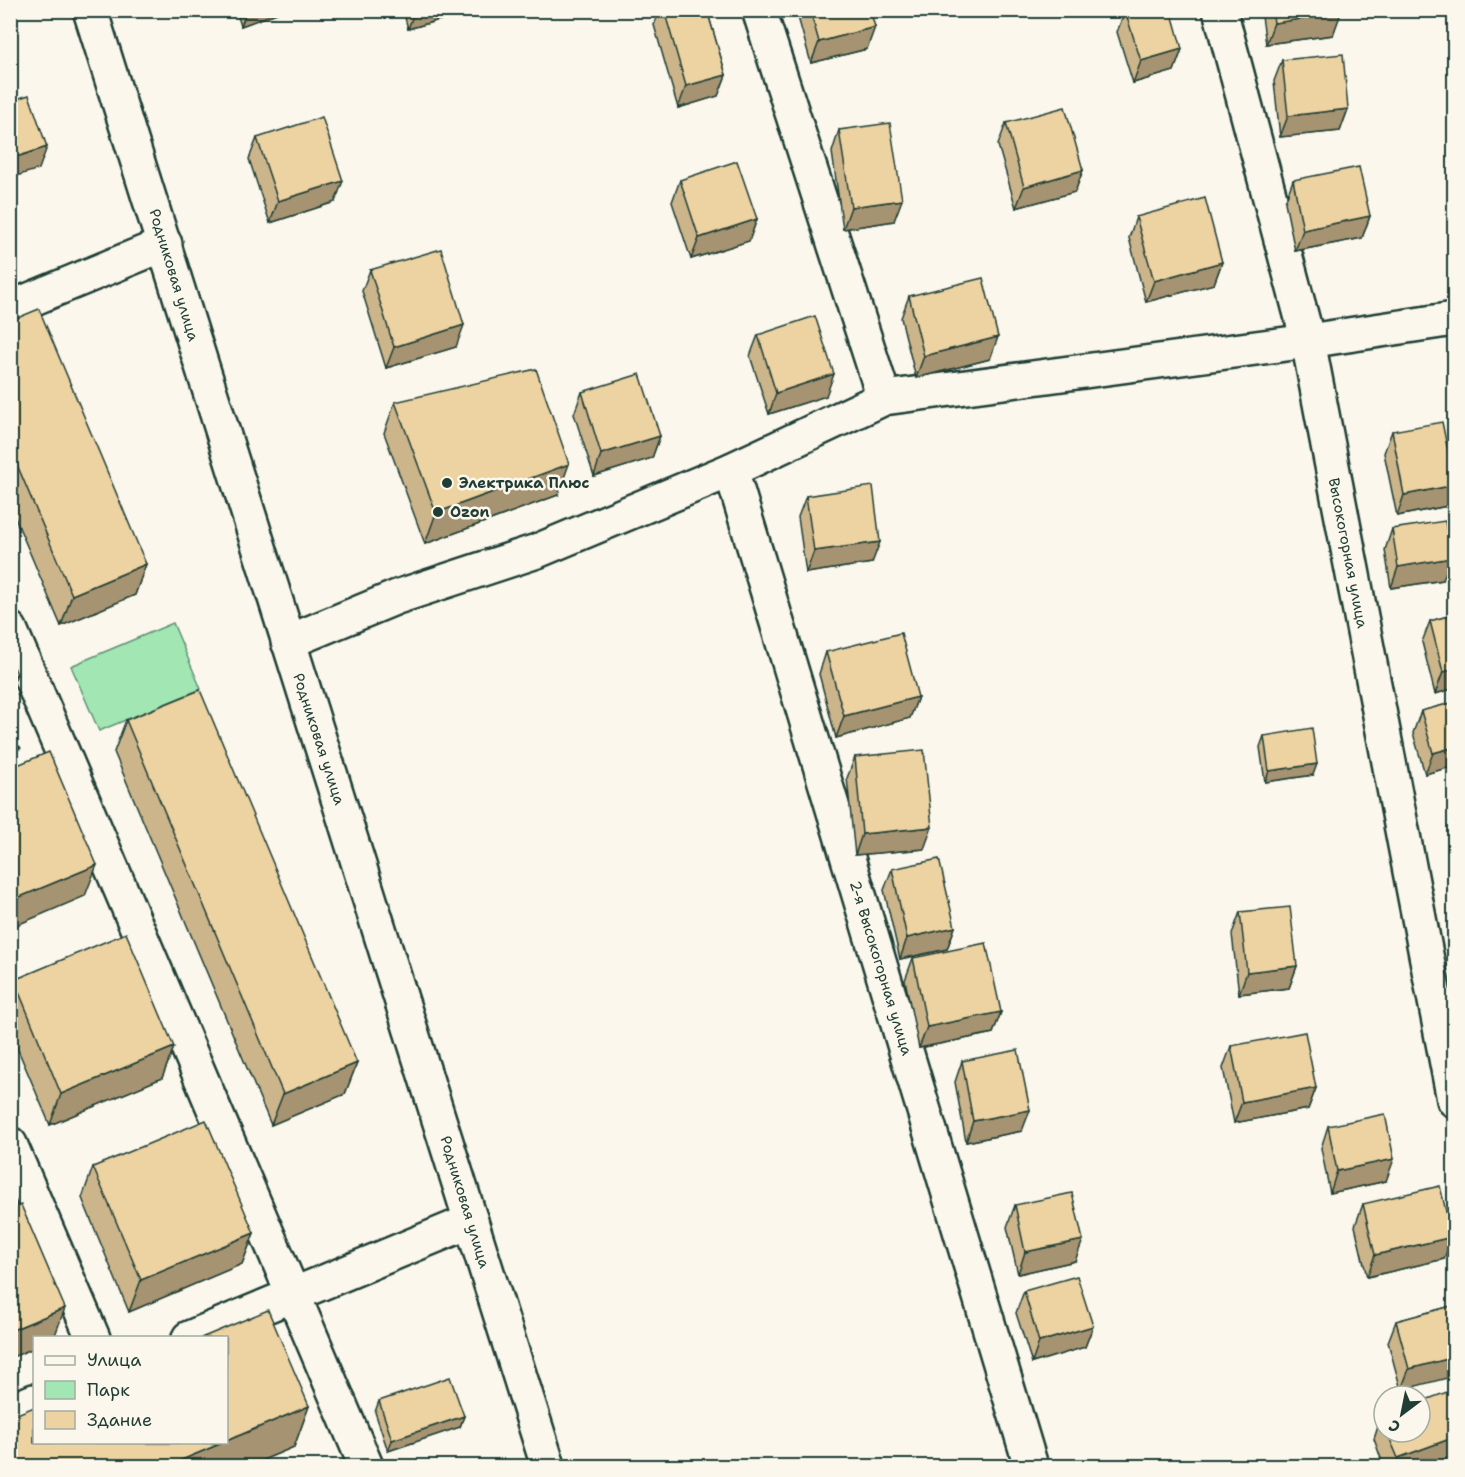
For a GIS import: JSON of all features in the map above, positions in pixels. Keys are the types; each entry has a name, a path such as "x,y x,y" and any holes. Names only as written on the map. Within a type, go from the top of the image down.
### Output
{"street":[{"name":"Родниковая улица","path":"90,10 548,1467"},
{"path":"759,10 884,398"},
{"name":"Высокогорная улица","path":"1220,10 1308,341 1455,1100"},
{"path":"10,308 165,244"},
{"path":"288,642 397,597 537,551 731,470 884,398 1455,319"},
{"name":"2-я Высокогорная улица","path":"731,470 1031,1467"},
{"path":"10,629 293,1294 356,1463"},
{"path":"10,1144 92,1336"},
{"path":"194,1336 471,1221"},
{"path":"10,1411 33,1401"}],"green space":[{"path":"173,623 201,689 99,731 71,666"}],"building":[{"path":"664,10 707,10 726,75 686,86"},
{"path":"810,10 870,10 875,27 819,42"},
{"path":"1171,10 1182,49 1141,61 1125,11"},
{"path":"1272,10 1340,10 1341,13 1274,23"},
{"path":"1343,54 1348,109 1288,116 1282,60"},
{"path":"29,95 47,147 10,159 10,101"},
{"path":"1065,107 1083,170 1024,187 1006,123"},
{"path":"322,117 343,181 278,201 257,138"},
{"path":"890,123 902,200 851,207 839,130"},
{"path":"737,161 757,219 699,238 680,180"},
{"path":"1359,167 1370,216 1303,230 1293,180"},
{"path":"1205,198 1222,262 1154,281 1136,217"},
{"path":"441,249 464,325 394,347 370,270"},
{"path":"983,278 998,337 924,356 909,296"},
{"path":"39,309 146,564 72,595 10,448 10,321"},
{"path":"815,316 834,374 776,393 758,335"},
{"path":"536,369 569,464 436,513 395,402"},
{"path":"640,374 660,436 601,454 582,392"},
{"path":"1442,422 1455,485 1404,495 1392,431"},
{"path":"873,486 880,542 814,551 806,496"},
{"path":"1445,521 1451,558 1398,567 1392,529"},
{"path":"1455,614 1455,669 1443,672 1430,621"},
{"path":"901,633 918,697 844,716 826,652"},
{"path":"10,658 17,674 10,677"},
{"path":"200,690 357,1063 283,1094 126,720"},
{"path":"1455,702 1455,747 1433,753 1421,711"},
{"path":"1312,728 1317,764 1269,771 1264,736"},
{"path":"924,750 932,827 862,834 855,757"},
{"path":"49,752 97,865 10,901 10,768"},
{"path":"939,859 955,927 907,938 892,869"},
{"path":"1290,907 1297,966 1247,972 1240,912"},
{"path":"126,933 174,1047 61,1094 14,980"},
{"path":"986,943 1001,1012 927,1027 913,958"},
{"path":"1305,1032 1316,1088 1242,1102 1231,1046"},
{"path":"1018,1050 1030,1110 973,1121 962,1061"},
{"path":"1385,1114 1394,1159 1337,1171 1328,1126"},
{"path":"206,1120 254,1233 141,1280 93,1167"},
{"path":"1440,1186 1452,1237 1375,1255 1363,1204"},
{"path":"1072,1193 1083,1240 1025,1252 1015,1205"},
{"path":"21,1205 65,1308 10,1331 10,1209"},
{"path":"1077,1276 1093,1326 1039,1342 1024,1291"},
{"path":"1455,1305 1455,1357 1409,1369 1396,1321"},
{"path":"268,1310 309,1406 228,1440 228,1336 206,1336"},
{"path":"450,1377 464,1416 392,1440 379,1401"},
{"path":"1455,1389 1455,1437 1398,1458 1392,1444 1432,1444 1432,1398"},
{"path":"33,1407 33,1444 220,1444 165,1467 22,1467 10,1440 10,1417"}],"place":[{"name":"Электрика Плюс","path":"447,483"},
{"name":"Ozon","path":"438,512"}]}
